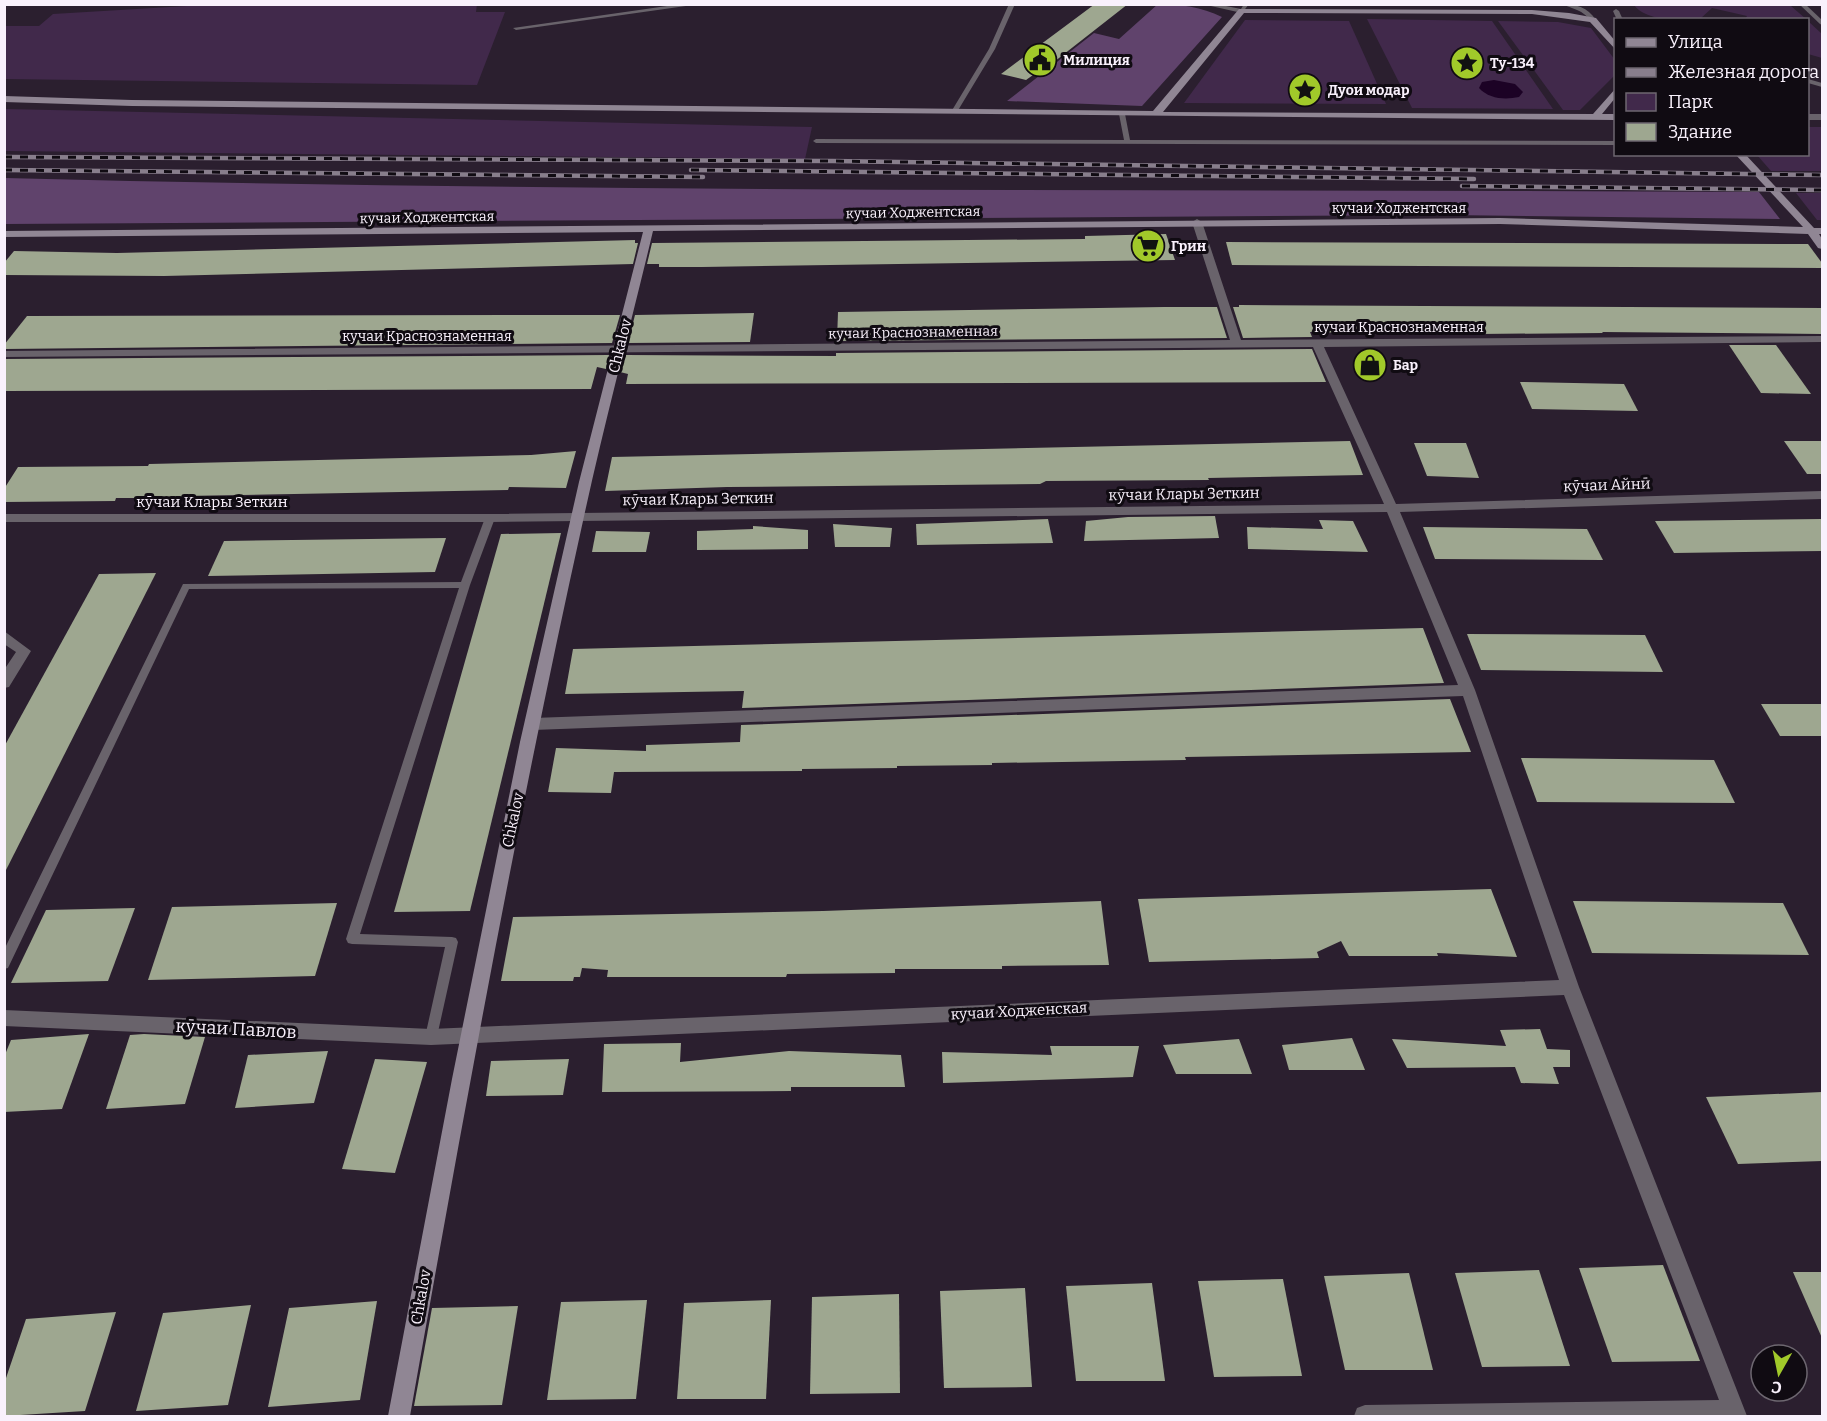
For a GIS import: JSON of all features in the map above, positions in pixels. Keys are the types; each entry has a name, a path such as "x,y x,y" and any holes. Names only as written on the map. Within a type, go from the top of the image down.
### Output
{"street":[{"path":"1156,114 1245,8 1532,12 1569,15 1593,20 1614,46"},
{"path":"1595,117 1614,93"},
{"path":"4,99 132,103 1614,117"},
{"path":"1741,156 1811,230 1822,246"},
{"name":"кучаи Ходжентская","path":"4,234 1500,221 1822,231"},
{"path":"1197,222 1237,344"},
{"name":"Chkalov","path":"399,1416 468,1036 533,724 577,517 649,228"},
{"name":"кучаи Краснознаменная","path":"4,354 1822,339"},
{"path":"1317,343 1392,508 1468,690 1570,987 1735,1414 1365,1416"},
{"name":"кӯчаи Айнӣ","path":"1392,508 1822,495"},
{"name":"кӯчаи Клары Зеткин","path":"4,518 490,518 1392,508"},
{"path":"4,636 24,651 4,683"},
{"path":"533,724 1468,690"},
{"name":"кучаи Ходженская","path":"468,1036 1570,987"},
{"name":"кӯчаи Павлов","path":"4,1018 431,1037 468,1036"}],"lane":[{"path":"516,28 698,4"},
{"path":"954,112 992,49 1012,4"},
{"path":"1204,4 1245,8"},
{"path":"1564,4 1582,9 1589,13 1593,20"},
{"path":"1801,4 1822,23"},
{"path":"1616,11 1619,18"},
{"path":"1122,114 1127,141"},
{"path":"816,141 1614,143"},
{"path":"431,1037 452,942 352,939 465,585 490,518"},
{"path":"4,964 186,586 465,585"}],"green space":[{"path":"220,4 477,4 476,12 505,12 477,85 5,79 5,26 39,26 53,14"},
{"path":"1634,5 1791,6 1805,18 1746,18 1747,16 1712,8 1701,18 1660,18 1640,11"},
{"path":"1367,19 1492,21 1553,109 1412,108"},
{"path":"1245,20 1349,21 1386,104 1184,103"},
{"path":"1498,21 1558,22 1591,28 1614,59 1614,76 1580,110 1563,110"},
{"path":"1809,22 1822,34 1822,58 1809,54"},
{"path":"5,109 812,127 805,159 5,151"},
{"path":"1809,127 1822,127 1822,171 1771,171 1758,156 1809,156"},
{"path":"1796,193 1822,193 1822,220 1817,220"}],"shaded area":[{"path":"1158,4 1191,7 1222,17 1142,106 1007,101 1094,33 1119,39"},
{"path":"1494,80 1515,84 1523,92 1519,97 1503,98 1492,96 1479,88 1482,82"},
{"path":"5,178 443,186 882,190 1759,192 1780,219 1448,215 5,224"}],"building":[{"path":"1095,4 1128,4 1036,76 1033,75 1026,80 1001,74"},
{"path":"1166,234 1175,260 702,267 659,267 659,264 647,264 652,243 1085,239 1085,236"},
{"path":"635,240 635,243 638,243 633,264 164,276 4,275 4,263 14,251 117,253"},
{"path":"1226,242 1808,244 1822,263 1822,268 1232,265"},
{"path":"1239,305 1822,308 1822,334 1602,332 1478,334 1355,331 1356,333 1310,332 1312,337 1243,338 1233,307 1239,307"},
{"path":"1217,307 1227,338 837,341 838,312"},
{"path":"754,313 750,342 628,343 635,315"},
{"path":"620,315 612,343 4,349 4,345 27,316"},
{"path":"1729,345 1776,345 1811,394 1761,393"},
{"path":"1312,349 1326,382 626,384 628,374 620,372 625,355 836,356 836,353"},
{"path":"609,355 606,369 597,367 591,389 4,391 4,359"},
{"path":"1520,382 1624,384 1638,411 1532,409"},
{"path":"1350,441 1363,475 1208,478 1209,480 1046,481 1040,484 727,487 605,491 612,457"},
{"path":"1784,441 1822,441 1822,474 1807,474"},
{"path":"1414,443 1466,443 1479,478 1427,476"},
{"path":"576,451 566,488 509,487 508,490 4,502 4,489 18,467 148,466 149,464 531,455"},
{"path":"1215,516 1219,538 1084,541 1086,521 1128,517"},
{"path":"1048,519 1053,543 917,545 916,524"},
{"path":"1822,519 1822,551 1674,553 1655,521"},
{"path":"1319,520 1353,521 1368,552 1248,549 1247,527 1323,529"},
{"path":"833,524 892,528 890,547 835,547"},
{"path":"753,526 808,530 808,549 697,550 697,531 753,529"},
{"path":"1423,527 1587,529 1603,560 1435,559"},
{"path":"596,531 650,532 646,552 592,552"},
{"path":"561,533 470,911 394,912 501,534"},
{"path":"446,538 435,572 208,576 224,541"},
{"path":"156,573 4,874 4,747 99,574"},
{"path":"1423,628 1444,683 742,708 744,691 565,694 573,649"},
{"path":"1467,634 1645,635 1663,672 1481,670"},
{"path":"1450,699 1471,752 1185,757 1186,760 992,763 992,765 897,766 897,768 802,769 802,771 614,772 611,793 548,792 556,748 646,751 646,745 740,742 741,725"},
{"path":"1761,704 1822,704 1822,736 1780,736"},
{"path":"1521,758 1714,760 1735,803 1537,802"},
{"path":"1491,889 1517,957 1437,953 1438,956 1349,956 1341,941 1317,952 1319,958 1149,962 1138,899"},
{"path":"1101,901 1109,965 1002,966 1002,969 895,969 895,973 787,974 786,977 607,977 608,970 582,968 580,977 574,977 573,981 501,981 513,917 823,911"},
{"path":"1573,901 1783,903 1809,955 1592,953"},
{"path":"337,903 315,976 148,980 172,907"},
{"path":"135,908 108,981 11,983 46,910"},
{"path":"1540,1029 1547,1049 1570,1050 1570,1067 1553,1067 1559,1084 1521,1083 1515,1067 1407,1068 1392,1039 1506,1046 1500,1030"},
{"path":"89,1034 62,1109 4,1112 4,1057 11,1040"},
{"path":"130,1035 205,1037 185,1104 106,1109"},
{"path":"1352,1038 1365,1070 1289,1070 1282,1045"},
{"path":"1239,1039 1252,1074 1176,1074 1163,1045"},
{"path":"681,1043 680,1062 789,1051 901,1055 905,1087 791,1087 791,1091 602,1092 604,1044"},
{"path":"1050,1046 1139,1046 1133,1077 943,1083 942,1052 1052,1055"},
{"path":"328,1051 314,1103 235,1108 248,1055"},
{"path":"375,1059 427,1062 395,1173 342,1169"},
{"path":"569,1059 563,1095 486,1096 491,1061"},
{"path":"1822,1092 1822,1161 1738,1164 1706,1097"},
{"path":"1663,1265 1700,1361 1612,1362 1579,1268"},
{"path":"1539,1270 1570,1366 1482,1367 1455,1273"},
{"path":"1793,1272 1822,1272 1822,1338"},
{"path":"1409,1273 1433,1370 1345,1370 1324,1276"},
{"path":"1283,1279 1302,1376 1214,1377 1198,1281"},
{"path":"1152,1283 1165,1381 1076,1381 1066,1286"},
{"path":"1025,1288 1032,1387 944,1388 940,1291"},
{"path":"899,1294 900,1393 810,1394 812,1297"},
{"path":"647,1300 636,1399 547,1400 561,1302"},
{"path":"771,1300 766,1399 677,1399 684,1303"},
{"path":"377,1301 360,1400 268,1407 289,1308"},
{"path":"251,1305 228,1405 136,1411 163,1313"},
{"path":"518,1306 502,1405 414,1406 432,1308"},
{"path":"116,1312 85,1411 4,1416 4,1384 26,1319"}],"railway":[{"path":"4,157 832,161 1822,175"},
{"path":"4,170 703,177"},
{"path":"691,170 1474,179"},
{"path":"1462,186 1822,190"}],"place":[{"name":"Милиция","path":"1040,60"},
{"name":"Ту-134","path":"1467,63"},
{"name":"Дуои модар","path":"1305,90"},
{"name":"Грин","path":"1148,246"},
{"name":"Бар","path":"1370,365"}]}
